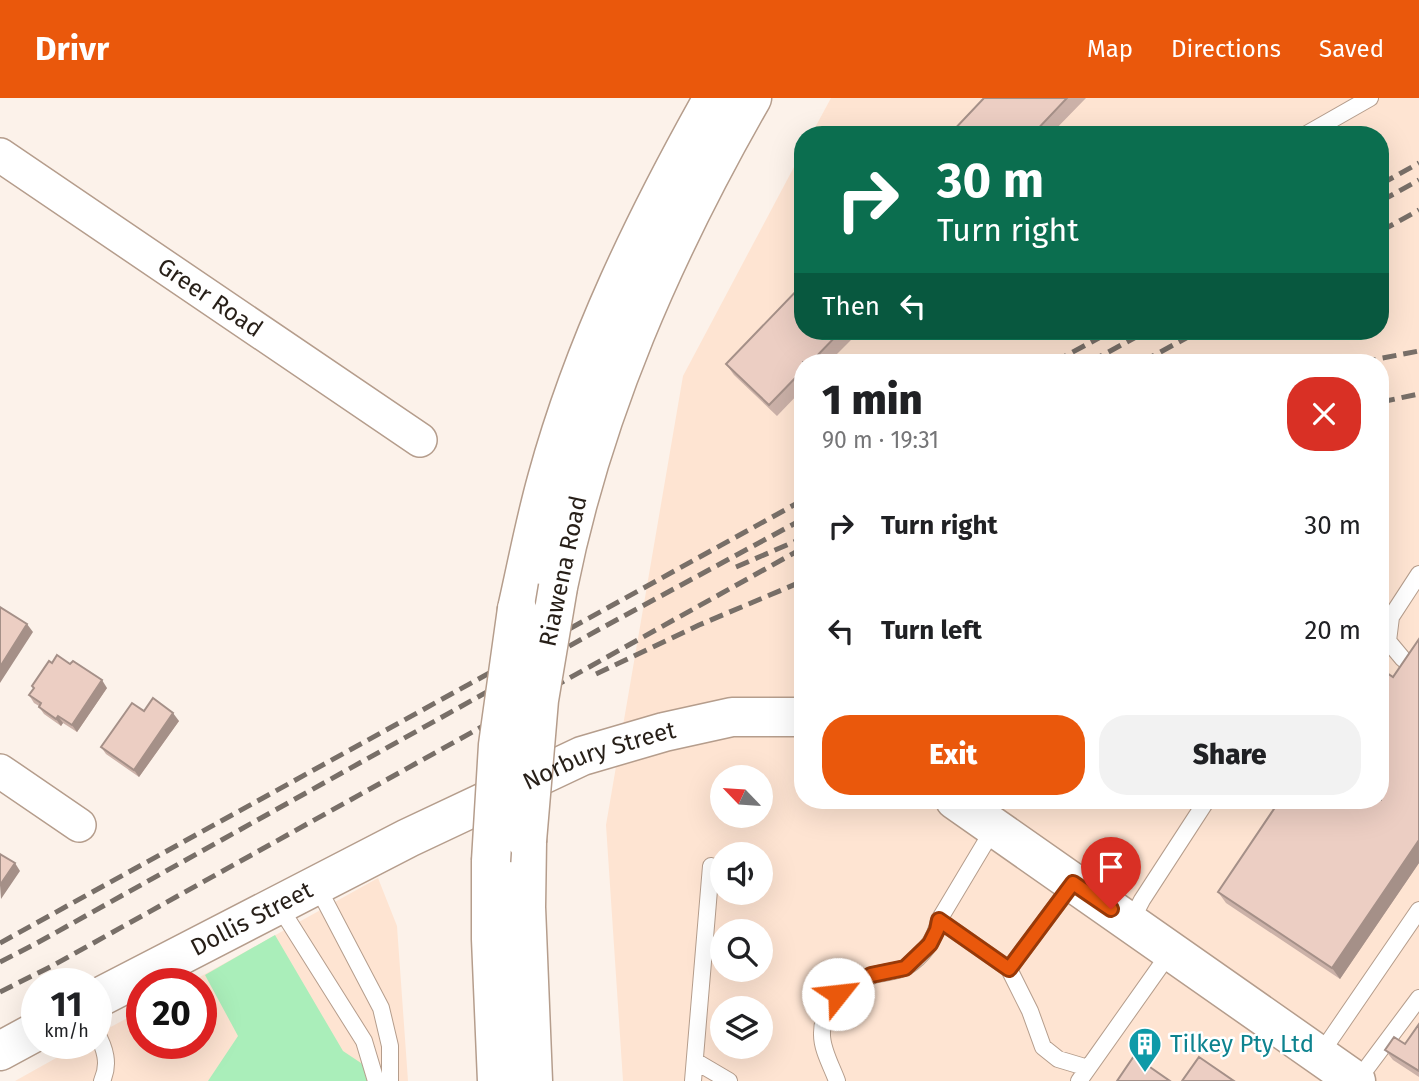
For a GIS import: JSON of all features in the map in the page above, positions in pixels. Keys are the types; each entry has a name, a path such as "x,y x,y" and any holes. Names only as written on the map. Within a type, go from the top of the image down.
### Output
{"main road":[{"name":"Riawena Road","path":"497,1081 491,939 491,861 498,745 517,609 547,477 593,343 618,282 651,214 713,98"},
{"name":"Riawena Road","path":"533,1081 526,907 527,841 538,700 558,587 581,486 625,357 689,212 752,98"},
{"name":"Norbury Street","path":"408,838 582,756 664,732 732,717 794,717"},
{"path":"968,809 1356,1081"},
{"name":"Dollis Street","path":"112,991 408,838"},
{"path":"0,1051 21,1040"}],"street":[{"name":"Greer Road","path":"0,155 420,440"},
{"path":"0,771 79,825"}],"lane":[{"path":"1321,126 1370,98"},
{"path":"1389,633 1391,617 1419,574"},
{"path":"1389,642 1404,659"},
{"path":"1130,923 1201,809"},
{"path":"837,1081 821,1035 827,1012 838,994 871,975 905,968 930,944 939,920 994,828"},
{"path":"693,1081 710,878"},
{"path":"1009,969 1073,883"},
{"path":"317,886 381,1008 390,1046 390,1081"},
{"path":"279,906 364,1041 376,1081"},
{"path":"1319,1056 1419,910"},
{"path":"939,920 1009,969 1030,1011 1043,1048 1084,1074 1171,951"},
{"path":"1356,1081 1419,998"},
{"path":"102,1081 107,1070 106,1059"},
{"path":"695,1061 729,1081"}],"shaded area":[{"path":"831,98 1419,98 1419,1081 623,1081 606,825 683,376 794,167 794,340 1389,340 1389,126 816,126"},
{"path":"378,878 397,926 408,1081 15,1081 54,1059 112,1059 112,1026 126,1019 126,1059 217,1059 216,968"}],"green space":[{"path":"275,935 343,1051 376,1073 372,1081 208,1081 238,1036 217,997 217,968"}],"building":[{"path":"984,98 1067,98 1041,126 958,126"},
{"path":"794,293 794,340 832,340 819,354 794,354 794,379 769,405 726,364"},
{"path":"0,607 27,624 0,667"},
{"path":"1419,639 1419,840 1332,968 1218,892 1274,809 1389,809 1389,674 1393,677"},
{"path":"57,655 70,664 73,661 102,680 72,725 58,716 56,719 39,707 41,703 29,695 49,661 52,663"},
{"path":"153,698 173,713 134,770 101,747 132,703 144,711"},
{"path":"0,854 15,863 0,885"},
{"path":"1419,1024 1419,1071 1385,1050 1394,1037 1405,1044"},
{"path":"1134,1056 1170,1081 1117,1081"},
{"path":"1199,1057 1234,1081 1182,1081"}],"railway":[{"path":"1389,180 1419,163"},
{"path":"1389,197 1419,180"},
{"path":"1389,227 1419,210"},
{"path":"1069,354 1095,340"},
{"path":"1105,354 1130,340"},
{"path":"1157,354 1182,340"},
{"path":"1389,357 1419,351"},
{"path":"1389,400 1419,394"},
{"path":"0,943 794,505"},
{"path":"0,962 794,524"},
{"path":"736,567 794,542"},
{"path":"0,992 52,966 794,553"},
{"path":"596,674 699,625 794,585"}],"place":[{"name":"Tilkey Pty Ltd","path":"1145,1074"}],"route":[{"path":"838,994 871,975 905,968 930,944 939,920 1009,969 1073,883 1111,909"}]}
